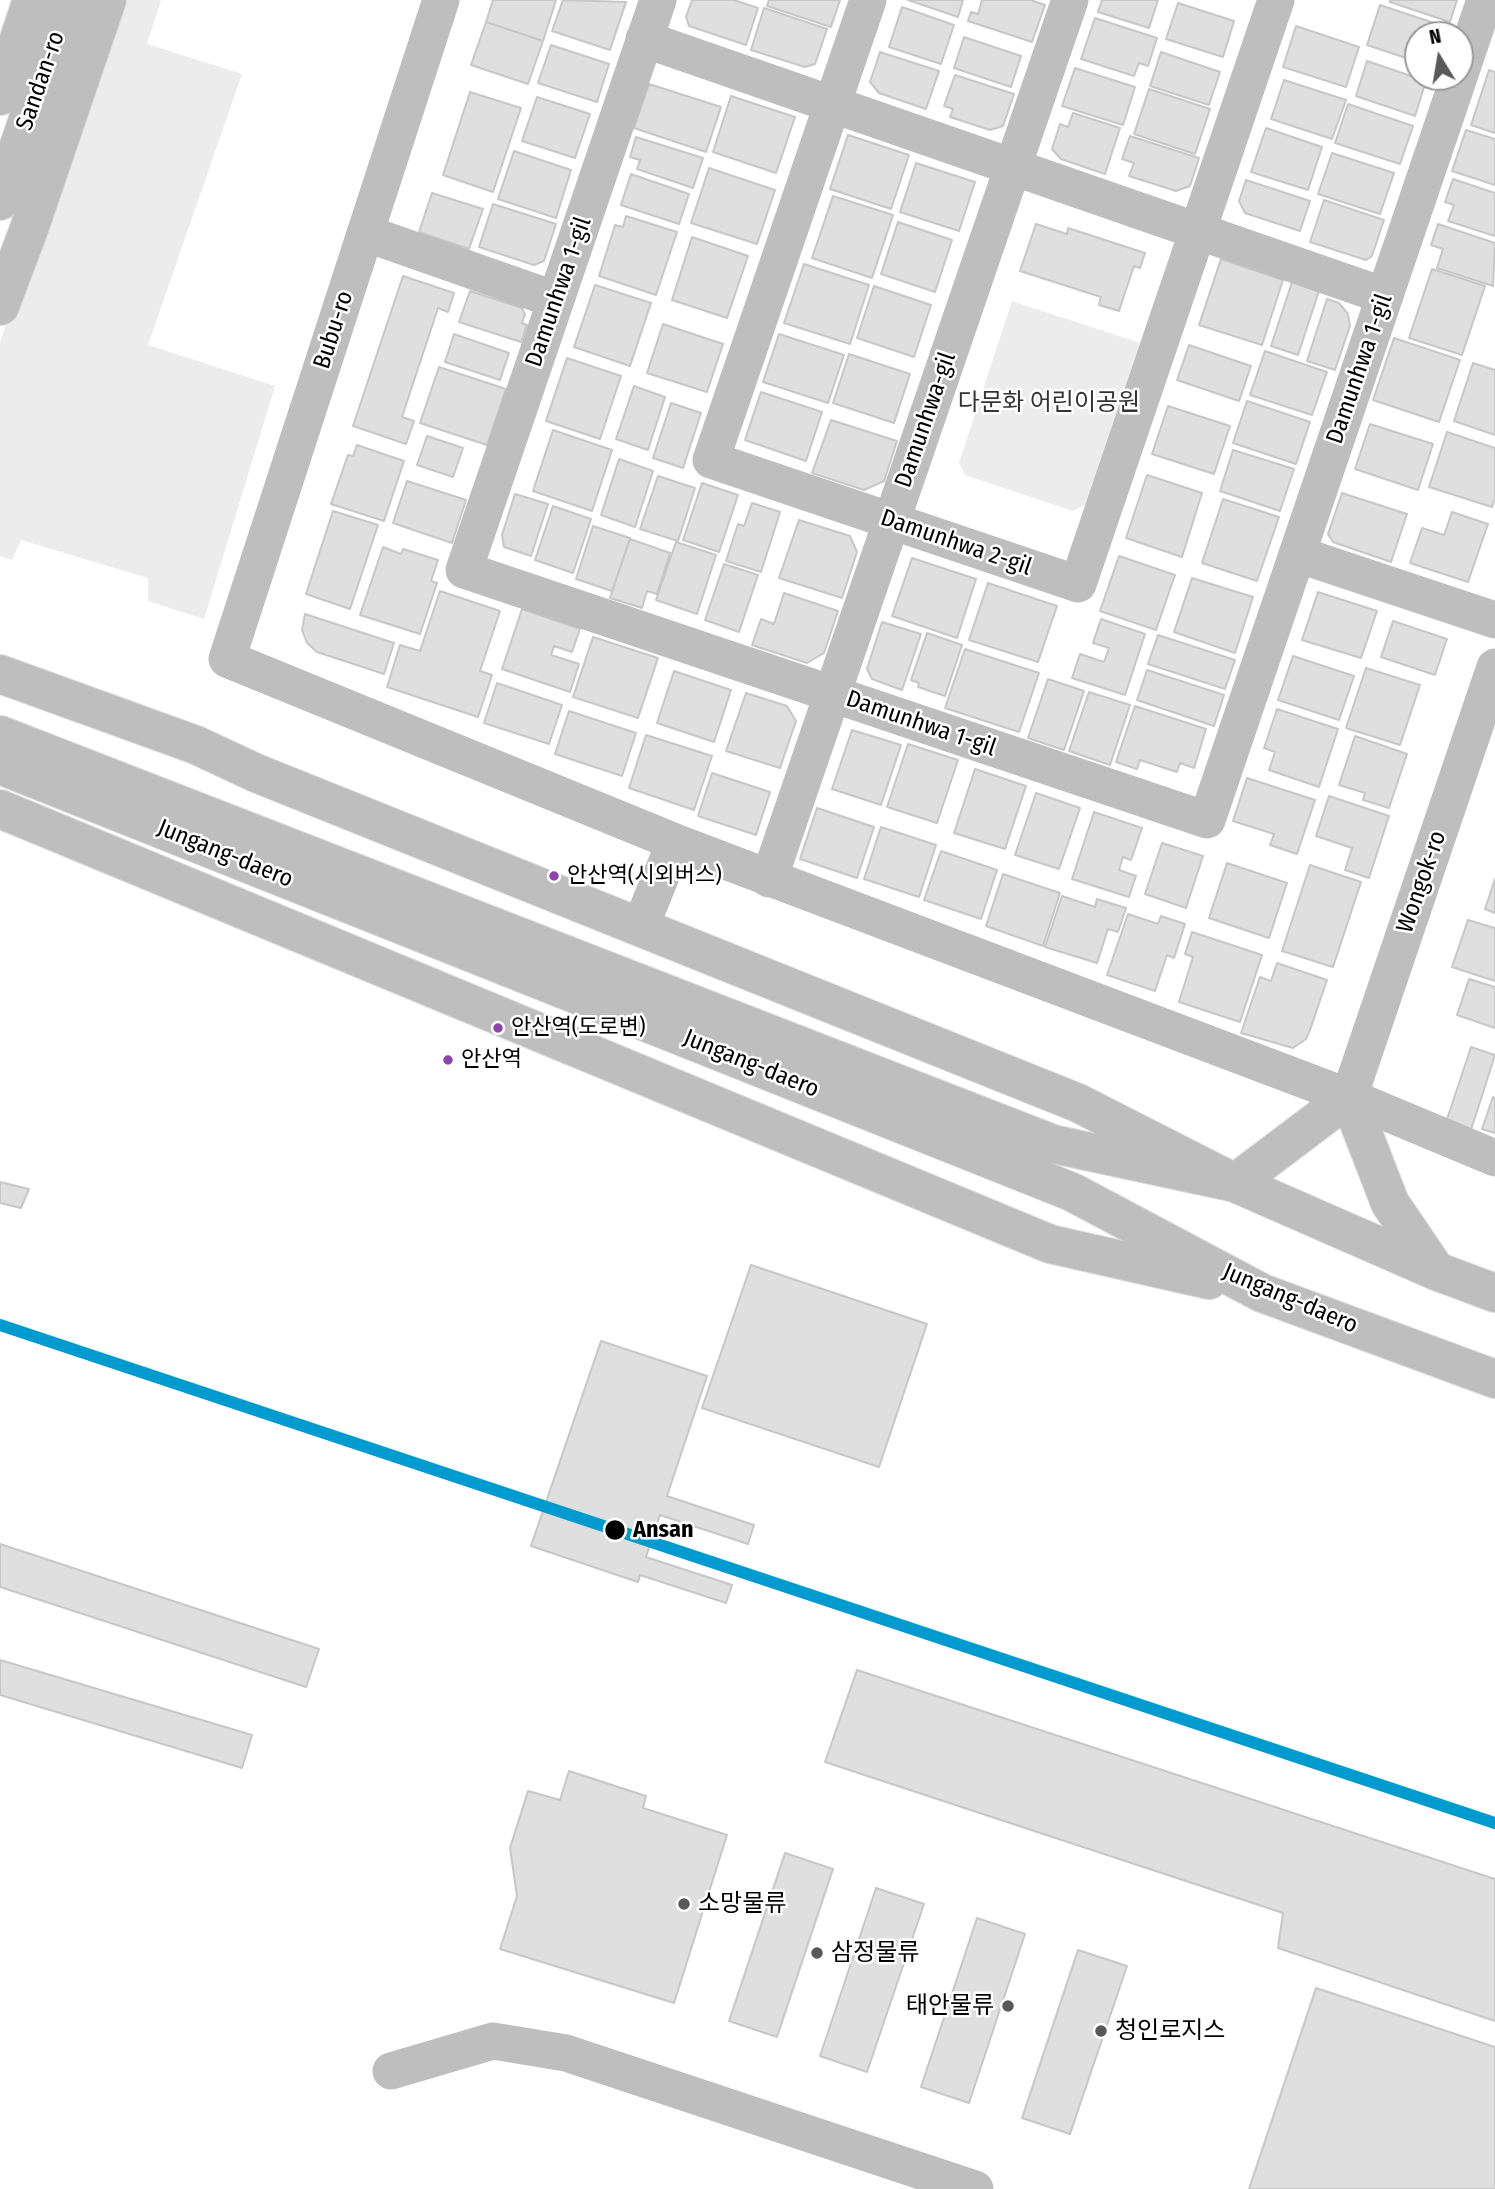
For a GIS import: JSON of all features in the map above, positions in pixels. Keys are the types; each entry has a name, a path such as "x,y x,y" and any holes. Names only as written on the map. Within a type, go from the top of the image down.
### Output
{"main road":[{"path":"0,96 32,0"},
{"name":"Sandan-ro","path":"0,201 69,0"},
{"path":"0,306 107,0"},
{"path":"0,648 128,692 195,745"},
{"path":"0,674 195,745 256,773 1078,1103 1235,1183 1349,1097 1390,1203 1436,1271"},
{"name":"Jungang-daero","path":"0,735 1053,1144 1235,1183 1436,1271 1495,1293"},
{"name":"Jungang-daero","path":"0,765 1072,1192 1262,1293 1495,1379"},
{"path":"0,809 1050,1244 1262,1293"},
{"path":"0,820 42,825"}],"street":[{"name":"Bubu-ro","path":"441,0 227,659 675,842"},
{"name":"Damunhwa 1-gil","path":"658,0 464,570 1206,820 1455,91"},
{"name":"Damunhwa 2-gil","path":"868,0 712,460 1078,584 1276,0"},
{"name":"Damunhwa-gil","path":"769,879 1070,0"},
{"name":"Damunhwa 1-gil","path":"1474,46 1485,23"},
{"path":"645,40 1385,296"},
{"path":"365,233 556,299"},
{"path":"1297,554 1495,620"},
{"name":"Wongok-ro","path":"1349,1097 1481,757 1495,667"},
{"path":"641,925 675,842 1349,1097 1495,1158"},
{"path":"391,2071 493,2041 566,2053 975,2189"}],"green space":[{"path":"114,0 161,0 147,44 242,74 148,345 275,386 204,619 148,601 148,578 21,540 12,560 0,556 0,342"},
{"name":"다문화 어린이공원","path":"1012,301 1140,343 1086,504 1073,511 965,475 959,463"}],"building":[{"path":"493,0 556,0 543,41 486,22"},
{"path":"563,0 626,2 610,50 552,31"},
{"path":"692,0 734,0 758,8 746,45 689,26 686,17"},
{"path":"769,0 840,0 831,27 767,6"},
{"path":"908,0 963,0 958,17"},
{"path":"982,0 1031,0 1045,5 1032,42 968,21 971,12 978,14"},
{"path":"1102,0 1158,0 1149,28 1098,12"},
{"path":"1390,0 1457,0 1450,21"},
{"path":"1178,3 1234,21 1223,57 1166,39"},
{"path":"1380,5 1428,21 1404,21 1404,57 1367,45"},
{"path":"902,7 954,25 941,64 889,47"},
{"path":"764,8 827,29 815,64 805,67 751,50"},
{"path":"1095,18 1157,38 1148,66 1139,63 1134,76 1081,59"},
{"path":"486,22 543,41 528,84 471,65"},
{"path":"1296,26 1359,47 1346,87 1283,67"},
{"path":"964,37 1021,56 1011,87 954,68"},
{"path":"551,45 609,64 597,102 538,83"},
{"path":"880,52 939,71 926,109 879,93 870,82"},
{"path":"1161,52 1220,72 1209,105 1150,86"},
{"path":"1367,61 1404,74 1404,91 1423,91 1415,116 1356,96"},
{"path":"1075,68 1135,87 1123,125 1062,106"},
{"path":"1489,70 1495,72 1495,133 1471,125"},
{"path":"955,75 1014,94 1003,126 990,130 950,117 953,109 944,106"},
{"path":"1284,80 1346,100 1332,139 1271,119"},
{"path":"649,84 721,107 706,152 634,128"},
{"path":"1149,89 1210,109 1195,154 1134,134"},
{"path":"470,92 521,108 493,192 443,175"},
{"path":"731,96 795,117 776,173 713,152"},
{"path":"537,97 590,114 575,158 522,141"},
{"path":"1348,104 1413,126 1400,164 1335,143"},
{"path":"1073,113 1120,128 1105,174 1061,159 1052,149 1060,124 1068,127"},
{"path":"1266,128 1322,147 1308,190 1251,172"},
{"path":"1466,130 1495,139 1495,185 1452,171"},
{"path":"848,135 909,155 891,209 830,189"},
{"path":"1130,136 1199,158 1190,186 1176,191 1129,176 1134,163 1122,159"},
{"path":"636,137 703,158 693,188 637,169 640,160 630,157"},
{"path":"514,151 571,170 556,218 498,199"},
{"path":"1332,153 1394,173 1380,214 1318,194"},
{"path":"916,163 975,182 959,231 900,212"},
{"path":"709,168 775,190 757,244 691,223"},
{"path":"631,174 689,194 679,224 621,205"},
{"path":"1453,179 1495,193 1495,236 1448,221 1454,205 1445,202"},
{"path":"1246,180 1310,201 1300,231 1245,213 1239,201"},
{"path":"432,193 483,209 469,249 419,232"},
{"path":"833,196 893,215 872,278 812,258"},
{"path":"1324,200 1384,220 1372,256 1366,260 1310,242"},
{"path":"493,204 556,224 544,261 534,265 479,247"},
{"path":"626,216 677,232 656,295 599,276 615,225 623,227"},
{"path":"898,222 952,240 935,292 881,274"},
{"path":"1036,224 1067,234 1068,228 1145,253 1140,268 1134,266 1119,311 1099,305 1101,297 1020,271"},
{"path":"1438,224 1495,243 1493,286 1437,268 1443,249 1431,245"},
{"path":"692,237 748,256 727,318 672,300"},
{"path":"1221,259 1283,280 1262,345 1199,325"},
{"path":"804,264 869,285 850,344 784,323"},
{"path":"1432,269 1485,286 1462,355 1409,338"},
{"path":"403,276 454,293 448,312 438,308 402,417 414,421 406,444 353,426"},
{"path":"1292,282 1319,291 1298,355 1271,346"},
{"path":"595,285 651,303 630,366 574,347"},
{"path":"874,286 931,305 914,357 857,338"},
{"path":"470,291 522,308 525,314 522,323 527,325 521,342 459,322"},
{"path":"1327,299 1339,303 1348,314 1350,326 1335,370 1307,361"},
{"path":"663,324 723,344 707,392 647,373"},
{"path":"454,334 509,353 500,380 445,362"},
{"path":"779,334 844,355 828,403 763,382"},
{"path":"1394,338 1460,360 1439,422 1373,400"},
{"path":"1189,345 1251,366 1239,401 1177,380"},
{"path":"1265,351 1327,372 1312,415 1250,395"},
{"path":"849,354 910,374 894,423 833,403"},
{"path":"567,358 621,376 600,439 546,421"},
{"path":"1473,363 1495,370 1495,435 1454,421"},
{"path":"439,367 506,389 487,445 420,423"},
{"path":"634,386 665,397 648,450 616,439"},
{"path":"761,392 822,412 806,461 745,440"},
{"path":"1247,401 1310,422 1296,464 1233,443"},
{"path":"671,403 701,413 683,468 653,458"},
{"path":"1168,406 1230,426 1214,474 1152,454"},
{"path":"831,420 897,441 884,481 864,490 812,473"},
{"path":"1370,424 1433,444 1418,490 1355,469"},
{"path":"553,430 612,450 592,511 533,491"},
{"path":"1447,432 1495,448 1495,498 1492,507 1429,487"},
{"path":"427,436 463,448 453,477 417,465"},
{"path":"357,445 404,461 384,521 331,504 348,455 353,456"},
{"path":"1233,450 1294,469 1280,511 1220,491"},
{"path":"619,459 653,471 635,527 601,515"},
{"path":"1147,475 1202,493 1182,557 1126,538"},
{"path":"658,476 695,488 678,541 640,529"},
{"path":"407,481 466,500 452,543 393,523"},
{"path":"702,483 738,495 719,552 683,540"},
{"path":"1342,493 1407,514 1391,562 1333,542 1328,534"},
{"path":"515,494 548,504 531,556 504,547 502,535"},
{"path":"1223,499 1279,517 1257,581 1202,563"},
{"path":"752,503 780,512 761,572 726,561 738,524 744,526"},
{"path":"553,506 591,519 573,573 535,560"},
{"path":"333,511 378,525 350,609 306,594"},
{"path":"1452,512 1488,524 1468,582 1410,563 1422,528 1444,535"},
{"path":"799,520 850,536 857,552 842,598 779,578"},
{"path":"593,526 630,538 612,591 576,579"},
{"path":"630,539 670,553 657,594 647,591 642,608 610,598"},
{"path":"676,542 716,555 697,614 656,600"},
{"path":"383,547 401,554 403,549 438,560 431,581 437,583 420,634 360,615"},
{"path":"1119,556 1175,575 1156,630 1100,611"},
{"path":"912,558 976,579 957,638 892,616"},
{"path":"724,564 758,575 739,632 705,620"},
{"path":"1192,578 1253,597 1235,653 1174,632"},
{"path":"988,583 1057,606 1038,662 969,640"},
{"path":"440,591 500,611 480,671 492,675 478,717 387,687 400,645 420,651"},
{"path":"1318,592 1377,611 1361,658 1302,640"},
{"path":"784,593 838,611 824,653 807,663 752,645 761,619 774,624"},
{"path":"522,609 580,629 572,652 554,646 551,655 579,664 570,692 502,669"},
{"path":"305,614 394,643 384,674 317,652 307,643 302,630"},
{"path":"1101,619 1145,634 1125,695 1072,678 1080,654 1104,662 1109,648 1093,643"},
{"path":"1393,621 1447,639 1435,675 1381,657"},
{"path":"882,622 921,634 902,690 872,679 867,669"},
{"path":"927,633 962,645 945,696 918,687 919,683 911,680"},
{"path":"1158,635 1235,660 1225,689 1148,664"},
{"path":"593,637 658,658 638,718 573,697"},
{"path":"965,649 1039,673 1019,732 945,708"},
{"path":"1293,656 1354,676 1339,720 1278,700"},
{"path":"1366,668 1420,685 1400,745 1346,728"},
{"path":"1147,670 1224,695 1214,726 1137,700"},
{"path":"674,671 731,690 714,742 657,723"},
{"path":"1048,679 1084,691 1064,750 1028,738"},
{"path":"497,683 562,705 549,744 484,723"},
{"path":"1089,692 1130,705 1110,765 1069,751"},
{"path":"746,693 787,706 796,721 780,768 726,751"},
{"path":"1135,706 1206,729 1194,768 1180,763 1177,772 1140,760 1137,769 1116,762"},
{"path":"1277,709 1338,729 1319,787 1269,770 1275,752 1264,748"},
{"path":"569,711 636,733 622,776 555,754"},
{"path":"852,730 901,745 881,805 832,789"},
{"path":"646,735 712,756 694,810 629,788"},
{"path":"1355,736 1407,754 1389,808 1363,800 1365,793 1339,785"},
{"path":"908,744 958,760 937,823 887,807"},
{"path":"975,769 1026,786 1005,849 954,833"},
{"path":"712,773 770,792 756,835 698,816"},
{"path":"1247,778 1315,800 1297,854 1270,845 1274,834 1233,821"},
{"path":"1036,793 1080,808 1059,869 1015,855"},
{"path":"1329,796 1389,816 1369,878 1345,870 1352,848 1316,836"},
{"path":"817,808 874,827 857,878 800,859"},
{"path":"1094,812 1142,828 1131,860 1123,857 1119,870 1136,876 1129,897 1072,879"},
{"path":"881,827 936,845 919,897 864,879"},
{"path":"1162,843 1203,856 1186,908 1145,894"},
{"path":"941,851 997,870 981,919 924,900"},
{"path":"1227,863 1287,883 1269,938 1209,918"},
{"path":"1310,865 1361,882 1333,967 1282,951"},
{"path":"1003,874 1060,893 1043,946 986,926"},
{"path":"1495,879 1495,913 1485,909"},
{"path":"1062,896 1095,907 1097,899 1126,908 1118,932 1108,929 1097,963 1045,947"},
{"path":"1128,914 1158,924 1161,916 1185,924 1174,958 1167,955 1155,991 1107,975"},
{"path":"1468,920 1495,928 1495,981 1452,967"},
{"path":"1192,932 1262,955 1240,1022 1179,1002 1193,957 1185,954"},
{"path":"1277,963 1327,980 1306,1039 1293,1048 1241,1033 1260,977 1271,981"},
{"path":"1469,979 1495,987 1495,1028 1457,1015"},
{"path":"1471,1047 1495,1055 1471,1130 1446,1122"},
{"path":"1493,1097 1495,1098 1495,1133 1482,1129"},
{"path":"0,1182 29,1189 21,1208 0,1203"},
{"path":"751,1265 927,1324 879,1467 702,1408"},
{"path":"601,1341 707,1376 667,1496 754,1525 748,1544 660,1515 646,1557 732,1585 726,1603 640,1575 638,1582 531,1546"},
{"path":"0,1544 319,1649 306,1687 0,1587"},
{"path":"0,1660 252,1735 242,1768 0,1695"},
{"path":"857,1670 1495,1879 1495,2021 1278,1948 1283,1913 825,1762"},
{"path":"569,1771 646,1796 643,1808 727,1835 674,2003 500,1949 517,1896 510,1848 528,1791 560,1800"},
{"path":"785,1853 833,1869 777,2037 729,2021"},
{"path":"876,1888 924,1904 867,2072 820,2056"},
{"path":"977,1918 1025,1934 969,2103 921,2087"},
{"path":"1078,1950 1127,1966 1070,2134 1022,2118"},
{"path":"1316,1988 1495,2047 1495,2189 1249,2189"}],"transit line":[{"path":"0,1325 1495,1823"}],"place":[{"name":"안산역(시외버스)","path":"554,876"},
{"name":"안산역(도로변)","path":"498,1028"},
{"name":"안산역","path":"448,1060"},
{"name":"Ansan","path":"615,1530"},
{"name":"소망물류","path":"684,1904"},
{"name":"삼정물류","path":"817,1953"},
{"name":"태안물류","path":"1008,2006"},
{"name":"청인로지스","path":"1101,2031"}]}
